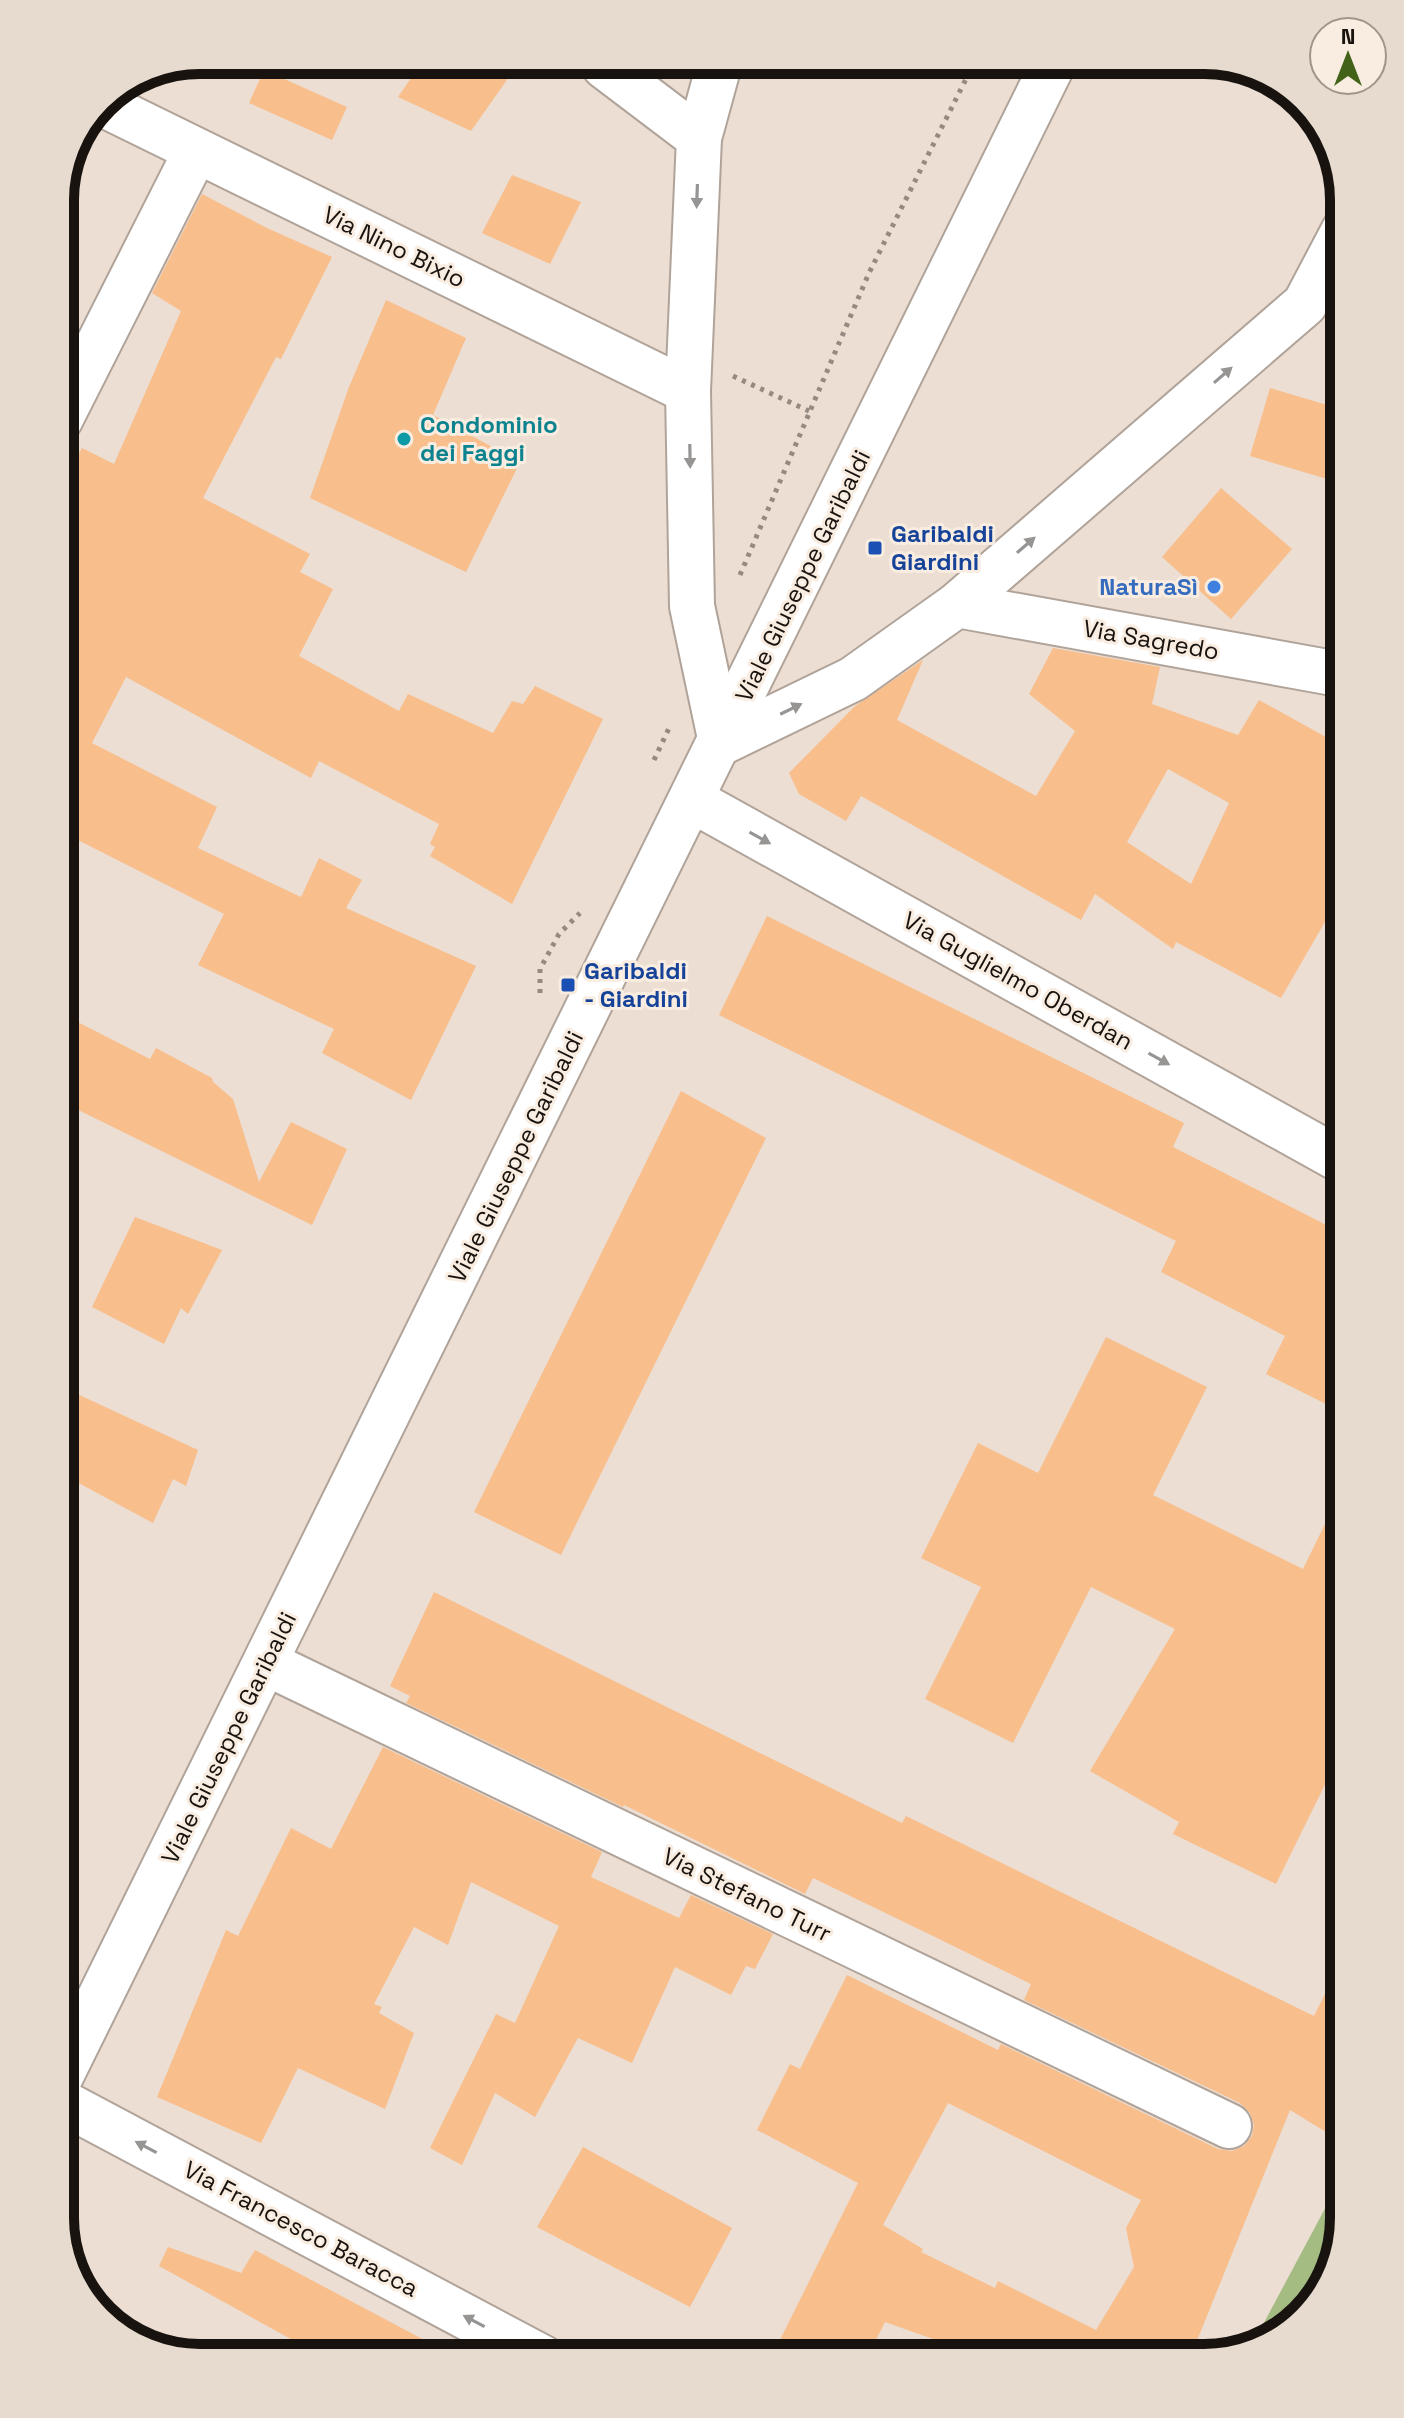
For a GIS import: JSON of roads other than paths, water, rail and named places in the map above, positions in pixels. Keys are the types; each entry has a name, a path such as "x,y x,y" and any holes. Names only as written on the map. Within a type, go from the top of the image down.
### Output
{"street":[{"path":"615,74 699,138"},
{"path":"717,74 699,138 688,391 692,606 721,743 853,679 957,605 1305,304 1330,257"},
{"name":"Viale Giuseppe Garibaldi","path":"74,2050 721,743 1048,74"},
{"name":"Via Nino Bixio","path":"113,109 688,391"},
{"path":"74,392 196,151"},
{"name":"Via Sagredo","path":"957,605 1330,672"},
{"name":"Via Guglielmo Oberdan","path":"692,800 1330,1154"},
{"name":"Via Stefano Turr","path":"266,1663 1229,2126"},
{"name":"Via Francesco Baracca","path":"74,2108 517,2344"}],"place":[{"name":"Condominio dei Faggi","path":"404,439"},
{"name":"Garibaldi Giardini","path":"875,548"},
{"name":"NaturaSì","path":"1214,587"},
{"name":"Garibaldi - Giardini","path":"568,985"}]}
